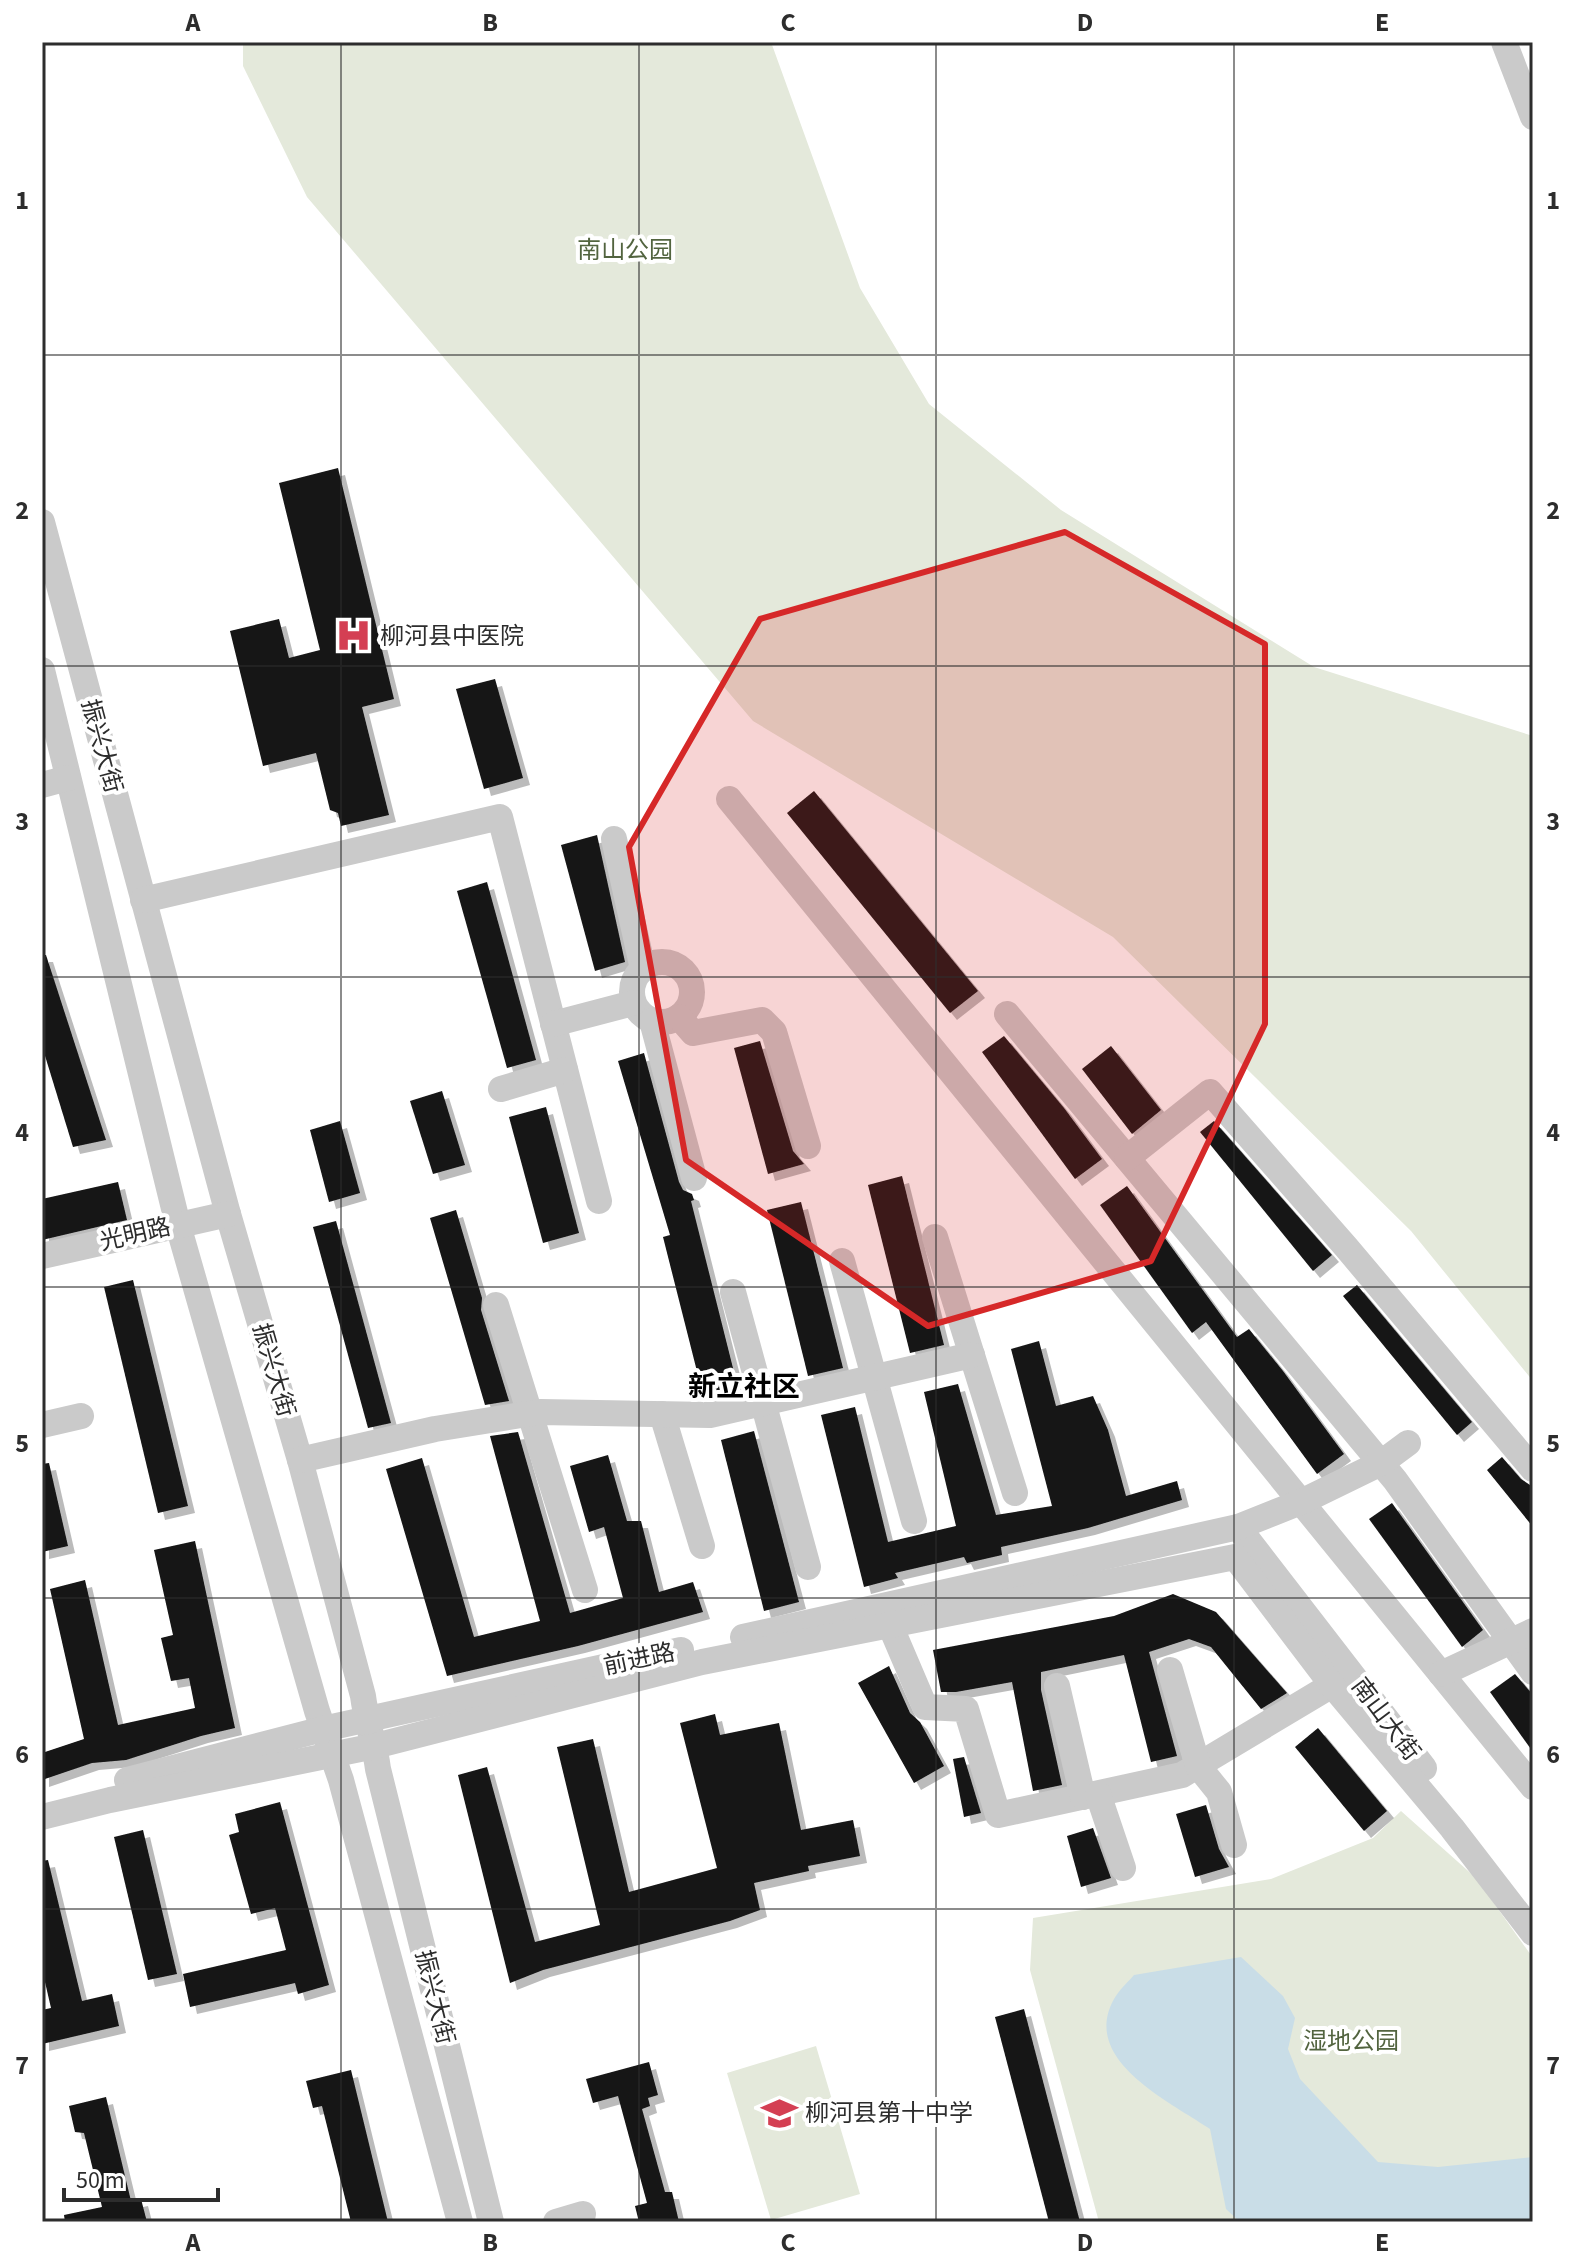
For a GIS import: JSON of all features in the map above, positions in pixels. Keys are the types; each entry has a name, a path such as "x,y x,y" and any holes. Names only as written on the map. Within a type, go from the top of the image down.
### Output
{"street":[{"path":"1504,42 1533,117"},
{"name":"振兴大街","path":"42,522 228,1214 300,1460 363,1696 378,1769 491,2222"},
{"name":"振兴大街","path":"42,670 46,704 68,778 178,1225 327,1741 460,2222"},
{"path":"42,785 68,778"},
{"path":"729,799 1533,1787"},
{"path":"143,900 500,817 599,1201"},
{"path":"614,839 643,969"},
{"path":"657,962 666,962 674,964 686,974 692,998 679,1017 661,1023 638,1011 633,1003 632,990 635,978 643,969 657,962"},
{"path":"553,1024 633,1003"},
{"path":"1007,1014 1522,1637 1533,1672"},
{"path":"679,1017 693,1033 762,1020 774,1032 808,1146"},
{"path":"652,1021 694,1178"},
{"path":"501,1089 565,1070"},
{"path":"1127,1158 1210,1092 1346,1247 1533,1469"},
{"name":"光明路","path":"42,1256 228,1214"},
{"path":"935,1237 1015,1493"},
{"path":"842,1261 914,1521"},
{"path":"733,1292 808,1567"},
{"path":"496,1305 585,1590"},
{"path":"300,1460 435,1429 530,1414 710,1415 972,1355"},
{"path":"662,1414 702,1546"},
{"path":"42,1425 81,1416"},
{"name":"前进路","path":"42,1817 327,1741 366,1719 1238,1527 1301,1502 1381,1463 1408,1443"},
{"name":"南山大街","path":"1238,1527 1533,1912"},
{"name":"前进路","path":"42,1801 327,1741 375,1746 702,1662 1235,1557"},
{"name":"南山大街","path":"1235,1557 1332,1685 1452,1828 1533,1933"},
{"path":"890,1625 925,1707 966,1709 998,1815 1182,1775 1332,1685"},
{"path":"1441,1674 1522,1637"},
{"path":"1170,1670 1198,1766 1219,1792 1234,1845"},
{"path":"1057,1686 1091,1795 1123,1868"},
{"path":"556,2222 583,2214"}],"highlighted area":[{"path":"1065,532 1265,644 1265,1024 1151,1261 928,1326 686,1160 629,847 760,619"}],"green space":[{"name":"南山公园","path":"243,42 771,42 860,288 929,404 1061,510 1314,667 1533,736 1533,1381 1411,1231 1113,937 753,721 307,197 243,66"},
{"name":"湿地公园","path":"1401,1811 1476,1878 1533,1958 1533,2222 1099,2222 1030,1970 1033,1918 1271,1879 1373,1838"},
{"path":"816,2046 860,2194 771,2220 727,2073"}],"water":[{"path":"1241,1957 1283,1996 1295,2018 1288,2049 1300,2079 1378,2162 1438,2167 1533,2157 1533,2222 1240,2222 1226,2209 1210,2129 1134,2076 1119,2060 1109,2041 1107,2021 1114,1999 1134,1975"}],"building":[{"path":"338,468 394,699 362,707 389,815 341,826 338,813 330,810 316,753 263,766 230,631 279,619 289,658 320,650 279,483"},
{"path":"495,679 523,778 484,789 456,689"},
{"path":"814,791 978,991 950,1013 787,813"},
{"path":"597,835 625,962 595,971 561,845"},
{"path":"487,882 536,1060 507,1068 457,891"},
{"path":"42,955 46,955 106,1140 73,1147 42,1046"},
{"path":"1004,1036 1102,1159 1075,1179 982,1052"},
{"path":"760,1041 793,1151 804,1164 768,1174 734,1048"},
{"path":"1111,1046 1161,1110 1132,1134 1082,1069"},
{"path":"644,1053 679,1182 694,1200 691,1201 739,1392 704,1399 663,1237 670,1235 618,1061"},
{"path":"442,1091 465,1165 433,1174 410,1101"},
{"path":"546,1107 579,1233 543,1243 509,1117"},
{"path":"340,1121 360,1193 329,1202 310,1130"},
{"path":"1214,1121 1332,1255 1313,1271 1200,1132"},
{"path":"902,1176 944,1345 910,1353 868,1185"},
{"path":"118,1182 127,1220 42,1240 42,1199"},
{"path":"1127,1186 1237,1337 1249,1329 1344,1454 1317,1474 1206,1322 1192,1333 1100,1205"},
{"path":"801,1202 843,1368 808,1376 767,1210"},
{"path":"456,1210 482,1298 481,1310 509,1401 485,1405 430,1218"},
{"path":"336,1221 391,1423 368,1428 313,1227"},
{"path":"133,1280 188,1506 158,1513 104,1287"},
{"path":"1357,1285 1472,1422 1457,1435 1343,1296"},
{"path":"1039,1341 1056,1406 1093,1396 1108,1430 1126,1496 1177,1481 1182,1500 1088,1528 1001,1547 1002,1555 967,1563 964,1557 895,1573 898,1578 864,1587 821,1415 855,1407 888,1542 956,1526 924,1392 958,1384 996,1515 1052,1506 1011,1349"},
{"path":"754,1431 799,1602 764,1611 721,1440"},
{"path":"518,1432 570,1613 623,1598 604,1527 589,1532 570,1466 608,1455 627,1521 641,1521 659,1592 693,1582 703,1612 578,1646 447,1676 386,1469 422,1458 474,1637 540,1621 490,1436"},
{"path":"1502,1457 1521,1479 1533,1487 1533,1527 1487,1470"},
{"path":"49,1463 68,1546 42,1552 42,1464"},
{"path":"1392,1503 1483,1630 1462,1647 1369,1519"},
{"path":"195,1541 235,1728 126,1760 92,1763 42,1780 42,1753 84,1739 50,1589 85,1580 118,1725 195,1708 189,1678 171,1681 161,1638 173,1635 154,1550"},
{"path":"1173,1594 1216,1612 1287,1693 1261,1709 1211,1647 1189,1639 1149,1652 1177,1756 1151,1762 1124,1655 1041,1672 1041,1690 1062,1785 1033,1791 1012,1682 941,1692 933,1650 1114,1616"},
{"path":"889,1666 910,1713 920,1722 944,1766 914,1783 858,1683"},
{"path":"1515,1674 1533,1695 1533,1752 1490,1692"},
{"path":"715,1714 720,1735 779,1723 801,1830 853,1820 860,1856 808,1866 809,1871 754,1883 760,1910 730,1921 543,1970 510,1983 458,1775 487,1767 535,1942 600,1925 557,1747 593,1739 629,1892 717,1868 680,1723"},
{"path":"1318,1728 1387,1811 1364,1831 1295,1747"},
{"path":"964,1757 981,1813 964,1817 953,1759"},
{"path":"280,1802 329,1985 298,1994 295,1983 190,2007 183,1974 286,1950 275,1908 251,1914 229,1835 239,1832 235,1814"},
{"path":"1206,1805 1219,1849 1229,1867 1195,1877 1176,1814"},
{"path":"1093,1828 1111,1878 1081,1887 1067,1836"},
{"path":"143,1830 177,1974 148,1980 114,1837"},
{"path":"48,1860 82,2001 112,1994 119,2026 42,2044 42,2010 51,2008 42,1969 42,1861"},
{"path":"1024,2009 1080,2222 1049,2222 995,2017"},
{"path":"649,2062 658,2095 648,2098 650,2106 642,2109 665,2192 672,2192 679,2222 639,2222 635,2206 647,2203 618,2096 593,2103 586,2079"},
{"path":"351,2070 388,2222 351,2222 322,2106 313,2108 306,2081"},
{"path":"106,2097 131,2201 141,2199 147,2222 65,2222 64,2215 102,2207 84,2133 75,2132 69,2106"}],"place":[{"name":"柳河县中医院","path":"354,636"},
{"name":"柳河县第十中学","path":"779,2113"}],"district":[{"name":"新立社区","path":"744,1386"}]}
